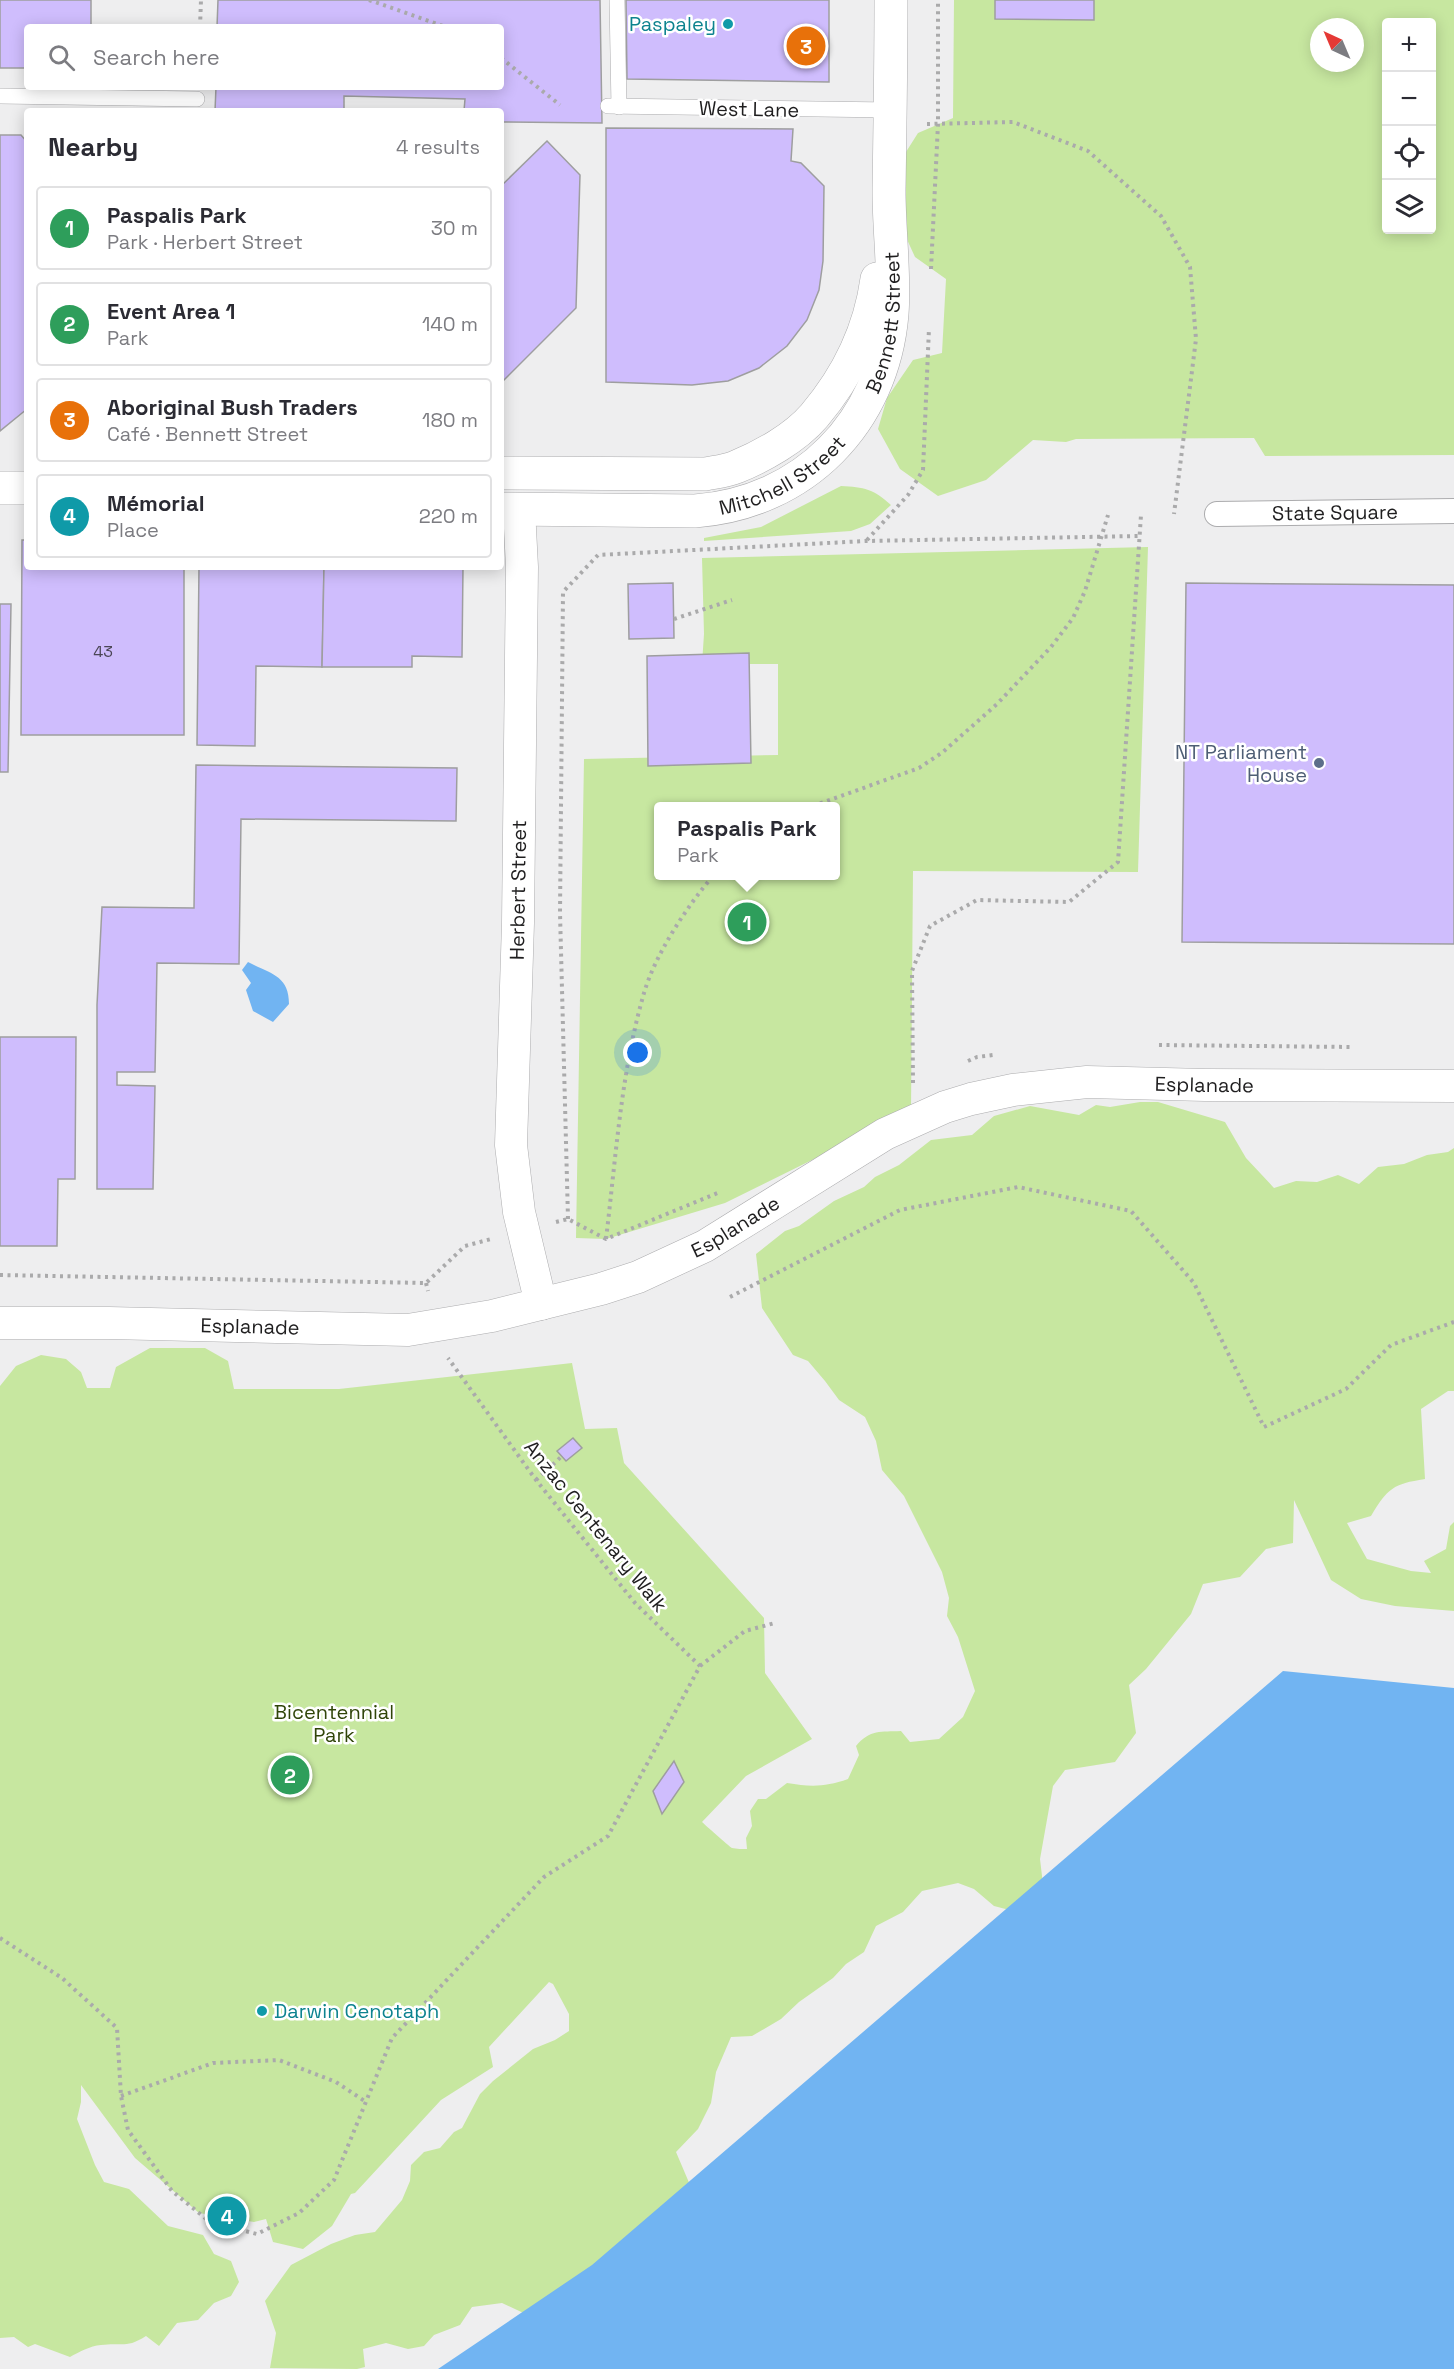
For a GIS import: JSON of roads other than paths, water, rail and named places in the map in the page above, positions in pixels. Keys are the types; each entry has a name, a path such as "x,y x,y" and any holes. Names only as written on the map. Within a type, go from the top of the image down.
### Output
{"street":[{"name":"Bennett Street","path":"840,439 853,424 875,387 890,332 892,312 891,0"},
{"name":"Bennett Street","path":"813,417 848,367 868,322 875,292 890,194"},
{"name":"Mitchell Street","path":"510,509 695,511 744,504 771,493 793,480 822,459 840,439 813,417 788,438 760,455 734,468 705,474 511,473"},
{"name":"Herbert Street","path":"511,473 510,509 522,567 519,900 511,1145 519,1212 541,1304"},
{"path":"0,488 24,488"},
{"name":"State Square","path":"1217,514 1454,511"},
{"name":"Esplanade","path":"0,1323 109,1323 408,1330 492,1316 601,1289 638,1277 686,1255 744,1223 858,1150 914,1120 971,1099 1013,1090 1087,1082 1454,1086"}],"lane":[{"name":"West Lane","path":"617,0 622,47 614,107 890,117"},
{"path":"0,96 198,99"}],"water":[{"path":"248,962 271,973 286,987 289,1004 273,1022 253,1011 246,990 251,983 242,970"},
{"path":"1283,1671 1454,1688 1454,2369 438,2369 592,2265"}],"place":[{"name":"Paspaley","path":"728,24"},
{"name":"Aboriginal Bush Traders","path":"806,46"},
{"name":"NT Parliament House","path":"1319,763"},
{"name":"Paspalis Park","path":"747,922"},
{"name":"Event Area 1","path":"290,1775"},
{"name":"Darwin Cenotaph","path":"262,2011"},
{"name":"Mémorial","path":"227,2216"}],"park label":[{"name":"Bicentennial Park","path":"334,1724"}]}
